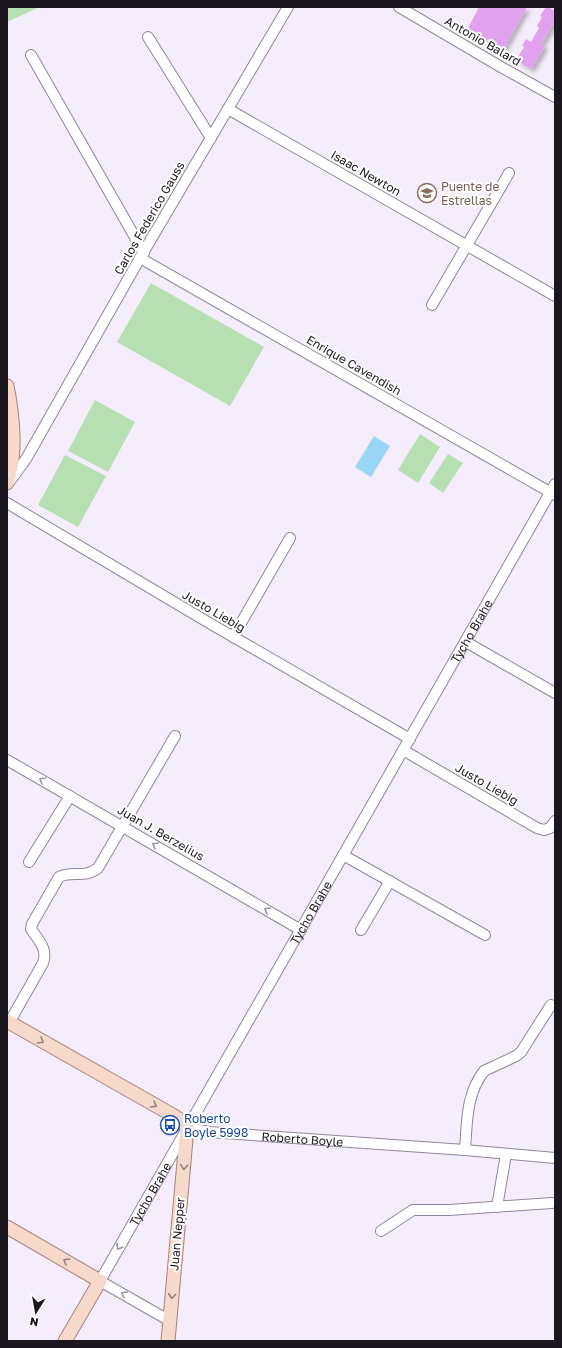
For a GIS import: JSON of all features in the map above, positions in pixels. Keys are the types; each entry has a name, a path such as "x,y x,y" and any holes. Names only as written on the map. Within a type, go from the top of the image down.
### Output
{"main road":[{"path":"7,386 10,402 12,446 11,467 7,484"},
{"path":"8,1022 176,1117 183,1122 187,1128"},
{"name":"Juan Nepper","path":"168,1341 187,1128"},
{"path":"7,1227 100,1281"},
{"name":"Tycho Brahe","path":"65,1341 100,1281"}],"street":[{"name":"Carlos Federico Gauss","path":"7,484 26,459 142,256 288,7"},
{"name":"Antonio Balard","path":"399,7 555,97"},
{"path":"148,37 211,138"},
{"path":"31,55 142,256"},
{"name":"Isaac Newton","path":"228,109 555,296"},
{"path":"432,305 509,173"},
{"name":"Enrique Cavendish","path":"142,256 553,490"},
{"path":"12,446 19,451 24,451 35,442"},
{"name":"Tycho Brahe","path":"100,1281 553,490"},
{"name":"Justo Liebig","path":"7,503 233,637 410,739"},
{"path":"233,637 290,538"},
{"path":"466,642 555,693"},
{"path":"8,1022 44,963 46,956 45,950 31,929 32,924 59,877 64,875 91,873 98,868 175,736"},
{"name":"Justo Liebig","path":"403,750 537,828 544,830 550,828 555,821"},
{"name":"Juan J. Berzelius","path":"7,760 301,930"},
{"path":"29,862 70,796"},
{"path":"343,855 486,935"},
{"path":"361,930 390,881"},
{"path":"465,1150 470,1101 480,1076 484,1071 516,1056 521,1052 551,1005"},
{"name":"Roberto Boyle","path":"187,1128 209,1132 465,1150 555,1158"},
{"path":"497,1207 506,1154"},
{"path":"381,1231 413,1210 449,1210 552,1203"},
{"path":"100,1281 170,1321"}],"green space":[{"path":"7,7 40,7 7,22"},
{"path":"151,283 264,347 230,406 117,342"},
{"path":"95,400 135,422 108,472 68,451"},
{"path":"420,434 440,447 418,483 398,470"},
{"path":"448,454 463,463 443,493 429,483"},
{"path":"65,455 106,476 78,527 38,505"}],"water":[{"path":"374,436 390,446 371,477 355,467"}],"building":[{"path":"479,7 527,7 504,48 467,30"},
{"path":"546,7 555,11 555,21 541,44 545,46 531,69 516,60 524,47 522,46 526,39 531,42 539,28 537,26 542,17 540,16"}],"place":[{"name":"Puente de Estrellas","path":"427,193"},
{"name":"Roberto Boyle 5998","path":"170,1125"}]}
